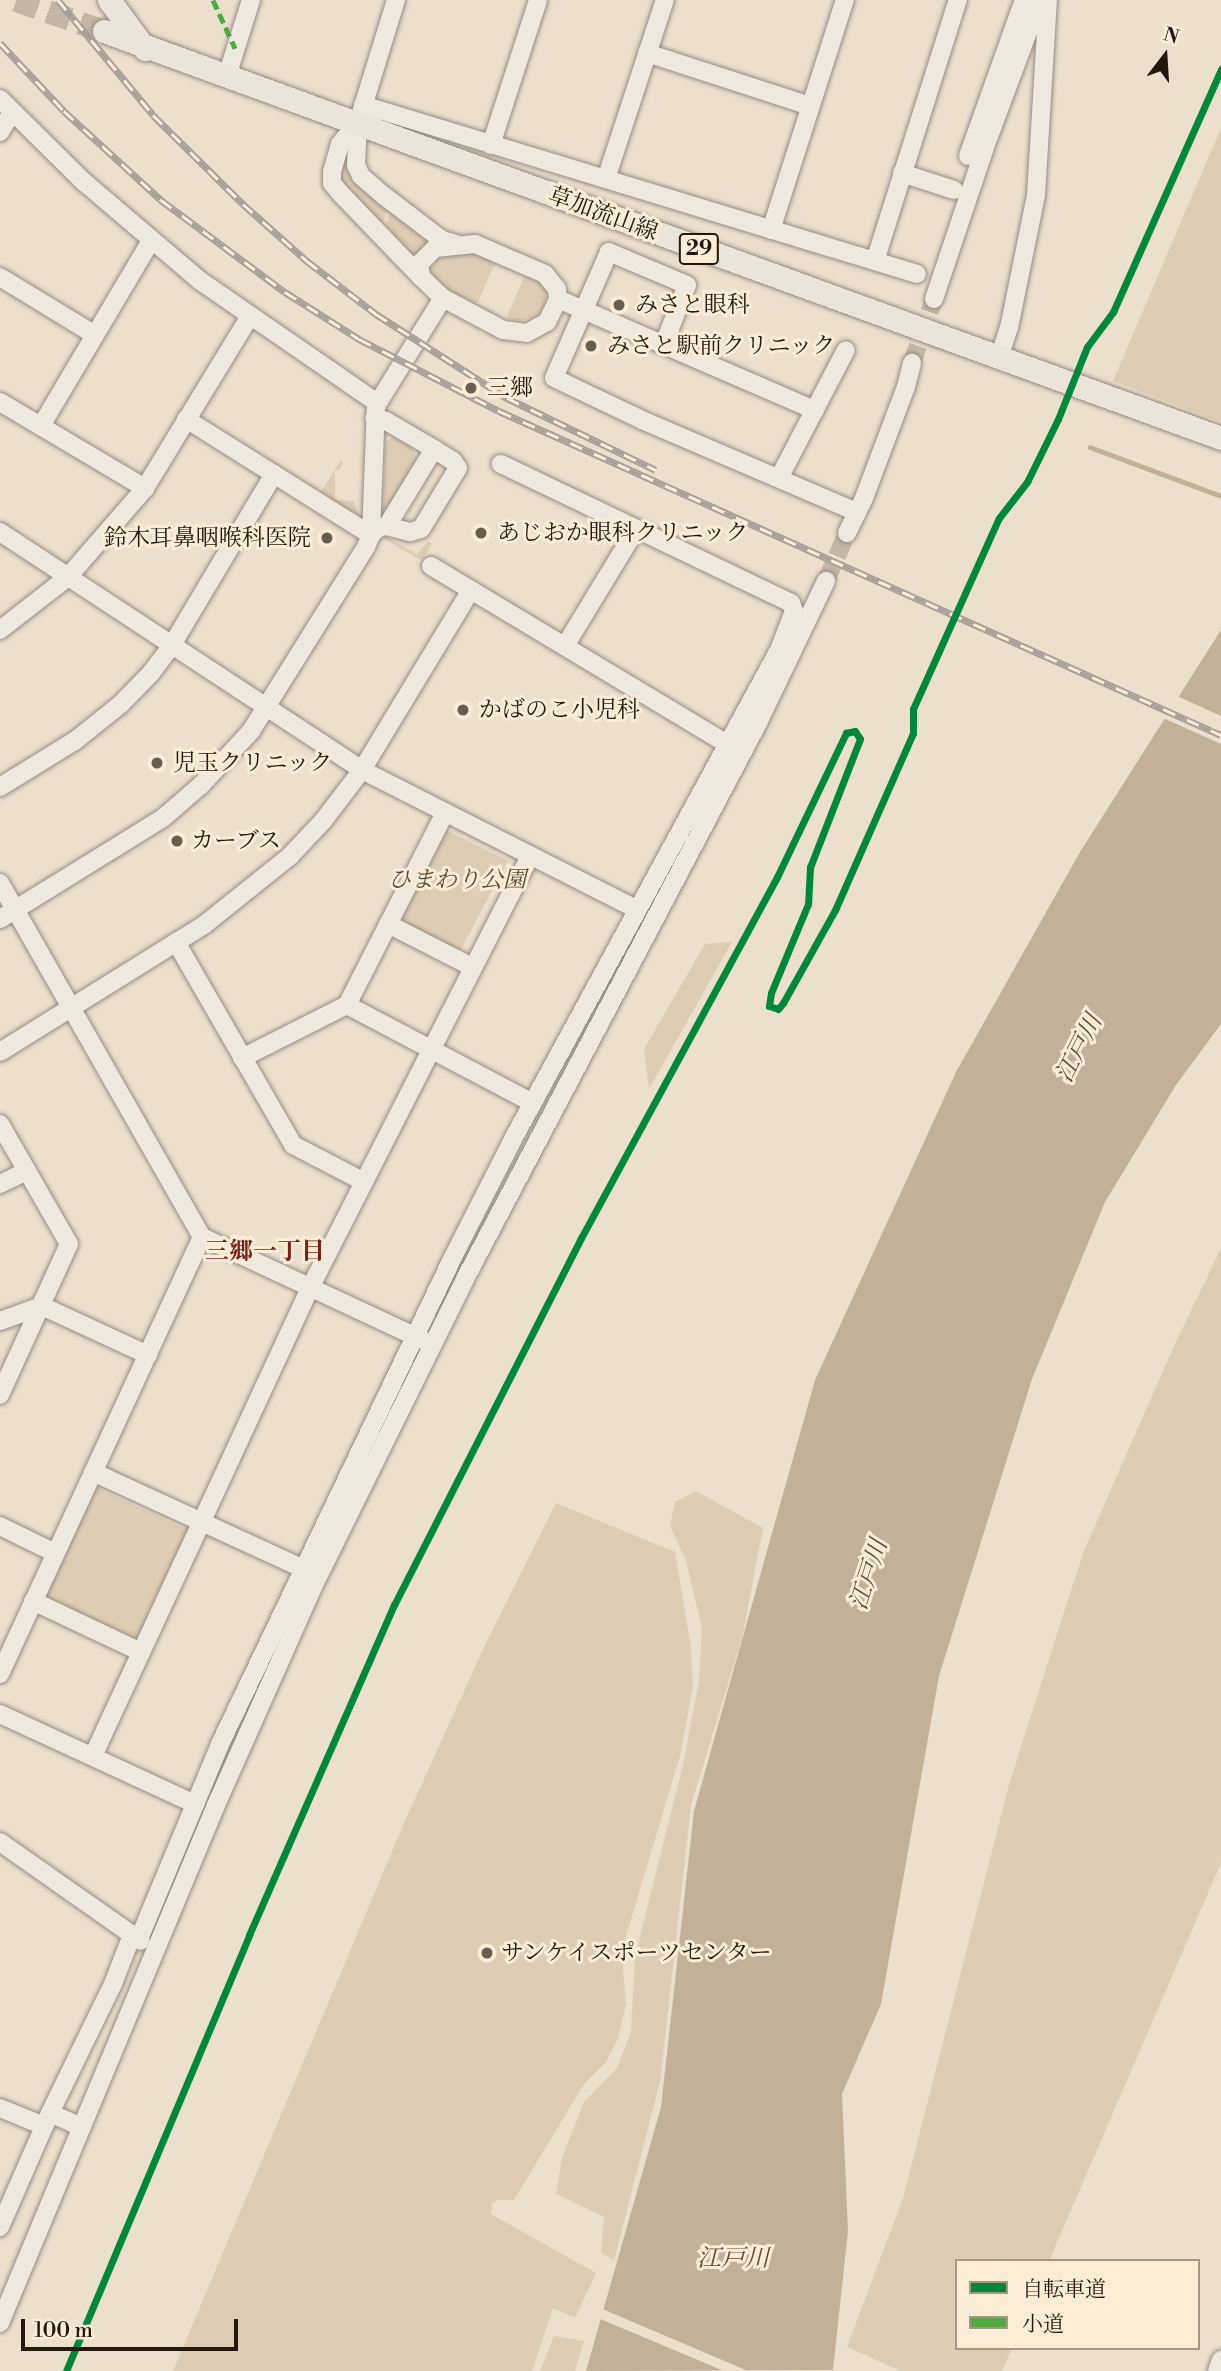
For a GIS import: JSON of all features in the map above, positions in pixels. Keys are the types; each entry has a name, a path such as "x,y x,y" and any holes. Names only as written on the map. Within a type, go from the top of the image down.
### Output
{"main road":[{"path":"110,0 145,48"},
{"name":"草加流山線","path":"104,31 227,76 361,114 1005,360 1221,438"}],"street":[{"path":"227,76 251,0"},
{"path":"396,0 361,114 356,164 361,176 430,231 456,244"},
{"path":"491,145 538,0"},
{"path":"606,179 665,0"},
{"path":"771,230 845,0"},
{"path":"875,261 958,0"},
{"path":"968,156 1024,0"},
{"path":"934,299 1040,0"},
{"path":"1005,360 1036,195 1048,0"},
{"path":"647,53 810,106"},
{"path":"0,132 6,105"},
{"path":"6,105 84,182 151,241 376,410 386,421 456,464 457,472 421,529 410,532 387,526 370,534"},
{"path":"361,114 491,145 917,274"},
{"path":"361,114 340,144 332,183 421,277 443,298 503,330 527,333 547,322 558,299 557,289 545,274 481,245 456,244 435,248 422,259 418,268 421,277"},
{"path":"902,173 954,190"},
{"path":"41,426 151,241"},
{"path":"664,344 687,285 609,252 554,378 642,420 857,512"},
{"path":"0,277 95,335"},
{"path":"8,914 163,818 230,755 268,708 360,558 370,534 376,410 443,298"},
{"path":"558,299 815,410"},
{"path":"0,630 68,577 145,488 250,316"},
{"path":"779,478 846,350"},
{"path":"847,533 906,387 912,363"},
{"path":"0,402 145,488"},
{"path":"186,419 370,534"},
{"path":"387,526 434,449"},
{"path":"0,2227 302,1568 414,1336 533,1103 779,650 794,611 791,603 501,464"},
{"path":"0,787 76,740 121,704 172,646 274,474"},
{"path":"565,646 636,529"},
{"path":"0,532 362,770 638,910"},
{"path":"431,566 727,744"},
{"path":"1,2317 216,1805 312,1589 433,1344 757,725 827,581"},
{"path":"0,1052 232,905 290,856 323,821 362,770 471,590"},
{"path":"242,1058 347,1005 445,813"},
{"path":"93,1756 311,1286 530,856"},
{"path":"0,883 8,914 71,1008 202,1237 433,1344"},
{"path":"388,924 472,967"},
{"path":"176,942 293,1145 364,1182"},
{"path":"347,1005 533,1103"},
{"path":"0,1124 69,1244 0,1395"},
{"path":"0,1184 27,1171"},
{"path":"0,1674 202,1237"},
{"path":"0,1321 42,1306 148,1355"},
{"path":"93,1472 302,1568"},
{"path":"0,1527 55,1553"},
{"path":"33,1601 141,1652"},
{"path":"0,1714 195,1804"},
{"path":"0,1842 156,1950"},
{"path":"0,2108 82,2127"},
{"path":"1217,2371 1221,2360"}],"green space":[{"path":"1221,128 1221,422 1113,381"},
{"path":"345,157 348,157 357,184 387,207 383,225 342,181 340,175"},
{"path":"391,211 431,241 414,258 385,229"},
{"path":"476,252 495,263 478,302 472,305 456,298 432,276 431,269 439,255"},
{"path":"525,275 535,275 545,287 545,307 534,317 519,321 509,319 507,316"},
{"path":"393,437 412,448 417,459 383,516 385,443"},
{"path":"341,460 343,462 339,470 335,471 335,500 354,501 359,515 319,495"},
{"path":"386,536 417,554 428,541 432,544 424,558 419,559 384,539"},
{"name":"ひまわり公園","path":"444,829 508,861 459,953 398,921"},
{"path":"732,942 649,1089 644,1049 705,944"},
{"path":"1221,1248 1221,1863 1050,2259 955,2259 955,2350 1011,2350 1002,2371 901,2371 847,2347 903,2198 1010,1781 1083,1553 1174,1346"},
{"path":"95,1487 188,1530 135,1643 43,1600"},
{"path":"696,1491 763,1528 742,1638 691,1805 660,2082 614,2260 601,2253 604,2217 556,2194 562,2158 584,2102 617,2068 631,2032 635,1957 683,1765 699,1680 702,1628 686,1561 670,1526 675,1502"},
{"name":"サンケイスポーツセンター","path":"556,1503 675,1552 691,1648 693,1686 680,1756 626,1936 623,1969 626,2004 618,2039 606,2062 584,2084 514,2200 497,2200 492,2204 491,2214 596,2273 575,2318 553,2308 532,2371 173,2371 404,1823 485,1645"},
{"path":"554,2336 584,2341 575,2371 540,2371"}],"water":[{"name":"江戸川","path":"1221,630 1221,1024 1176,1085 1105,1202 1032,1379 939,1676 881,2004 842,2094 848,2231 833,2370 586,2371 661,2107 694,1811 815,1380 956,1072 1080,852"}],"pier":[{"path":"1175,695 1221,716 1221,744 1161,717"},
{"path":"600,2308 748,2371 724,2371 598,2318"}],"waterway":[{"path":"1090,447 1221,496"}],"tunnel":[{"path":"16,0 104,31"},
{"path":"912,363 934,299"},
{"path":"826,581 847,533"}],"railway":[{"path":"58,0 153,115 243,204 307,261 376,314 507,398 656,470"},
{"path":"0,43 64,111 161,200 285,292 359,339 499,411 1221,735"}],"marked path":[{"path":"213,0 235,48"}],"cycle path":[{"path":"66,2371 249,1935 394,1605 581,1238 777,877 846,733 855,731 860,739 810,867 808,904 771,993 769,1006 778,1009 783,1003 835,910 913,733 913,709 999,518 1027,482 1058,419 1087,347 1113,312 1221,69"}],"place":[{"name":"みさと眼科","path":"619,305"},
{"name":"みさと駅前クリニック","path":"591,346"},
{"name":"三郷","path":"471,388"},
{"name":"あじおか眼科クリニック","path":"481,533"},
{"name":"鈴木耳鼻咽喉科医院","path":"327,538"},
{"name":"かばのこ小児科","path":"463,710"},
{"name":"児玉クリニック","path":"157,763"},
{"name":"カーブス","path":"177,841"},
{"name":"サンケイスポーツセンター","path":"487,1953"}],"district":[{"name":"三郷一丁目","path":"265,1253"}]}
